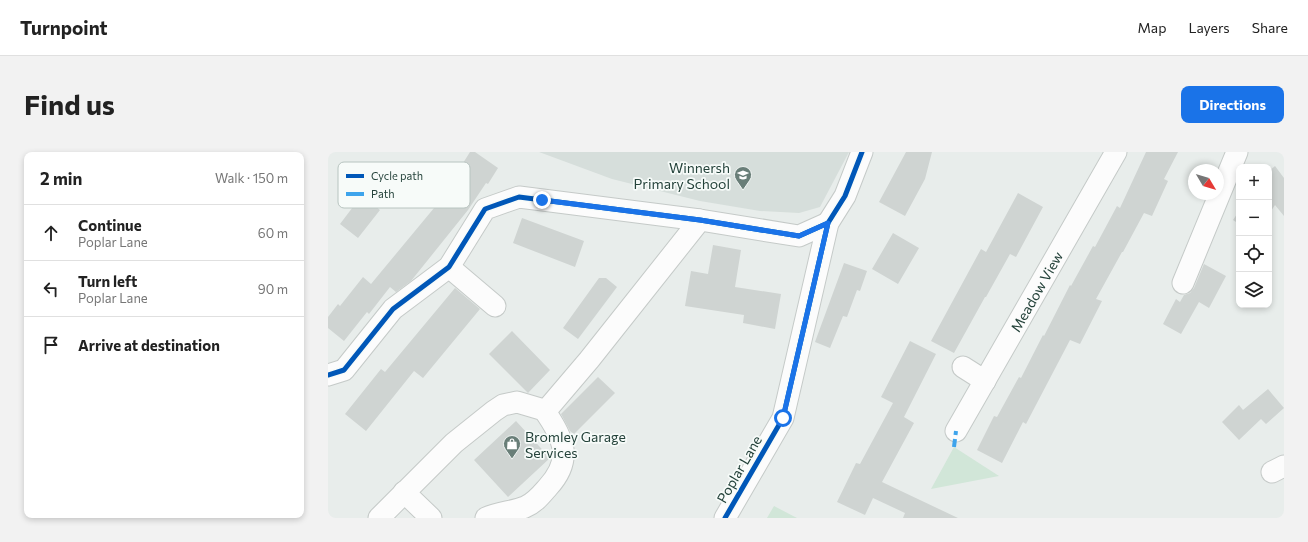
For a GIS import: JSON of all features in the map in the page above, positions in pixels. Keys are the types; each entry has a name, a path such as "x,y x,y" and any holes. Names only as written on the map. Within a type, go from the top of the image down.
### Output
{"street":[{"name":"Poplar Lane","path":"725,518 783,418 828,223 846,196 862,152"},
{"name":"Meadow View","path":"956,431 1116,152"},
{"path":"1183,283 1237,152"},
{"path":"328,376 344,370 393,308 449,267 485,209 519,197 700,220 799,236 828,223"},
{"path":"544,410 549,407 589,360 700,220"},
{"path":"449,267 495,306"},
{"path":"963,367 985,381"},
{"path":"379,518 454,443 475,425 503,405 517,402 544,410 560,435 564,450 560,472 535,502 514,511 486,518"},
{"path":"404,492 431,518"}],"shaded area":[{"name":"Winnersh Primary School","path":"539,152 849,152 820,207 799,213 760,211 700,201 612,179"}],"green space":[{"path":"954,447 999,476 931,489"},
{"path":"774,506 797,518 767,518"}],"building":[{"path":"470,152 475,152 498,168 488,184 486,183 470,207 470,162 464,162"},
{"path":"906,152 932,152 925,179 905,216 879,202"},
{"path":"1146,152 1178,152 1164,179 1168,181 1152,216 1144,213 1096,299 1102,301 1080,344 1070,340 1026,424 1023,422 1002,463 977,450 994,416 997,417 1019,377 1021,378 1070,285 1071,286 1093,246 1095,247 1117,206 1120,208"},
{"path":"1275,166 1284,178 1284,216 1275,205 1272,210 1272,168"},
{"path":"1018,193 1043,207 1016,257 1010,254 954,353 931,341 981,249 986,252"},
{"path":"352,208 378,208 380,210 358,238 340,224"},
{"path":"434,208 469,208 411,281 396,292 390,287 369,314 367,312 344,341 328,328 328,317 338,304 340,306 363,277 371,284"},
{"path":"522,218 584,241 575,267 513,243"},
{"path":"893,233 919,248 898,284 872,269"},
{"path":"713,245 741,250 735,287 781,294 775,329 743,323 744,315 685,306 691,271 708,274"},
{"path":"844,263 867,271 860,291 857,290 847,317 843,316 830,348 815,342"},
{"path":"1204,264 1226,276 1209,308 1199,302 1181,334 1163,324 1176,299 1180,302 1184,295 1190,293 1194,288"},
{"path":"599,278 606,278 617,287 578,339 563,328"},
{"path":"455,288 480,309 423,378 414,371 366,431 345,414 381,369 385,372"},
{"path":"512,331 550,370 528,393 489,354"},
{"path":"910,341 936,354 904,417 914,423 882,482 958,518 903,518 905,513 873,498 865,515 837,502 856,463 860,464 893,403 881,397"},
{"path":"598,377 615,393 574,434 570,431 561,414"},
{"path":"1268,389 1284,408 1266,424 1261,419 1239,440 1222,422 1239,405 1243,410"},
{"name":"Bromley Garage Services","path":"516,421 550,458 508,497 474,460"}],"marked path":[{"path":"954,447 956,431"}],"cycle path":[{"path":"725,518 783,418 828,223 845,196 862,152"},
{"path":"328,375 344,370 393,309 449,267 485,209 519,197 700,220 799,236 828,223"}],"place":[{"name":"Winnersh Primary School","path":"743,190"},
{"name":"Bromley Garage Services","path":"512,459"}],"route":[{"path":"542,200 700,220 799,236 828,223 783,418"}]}
